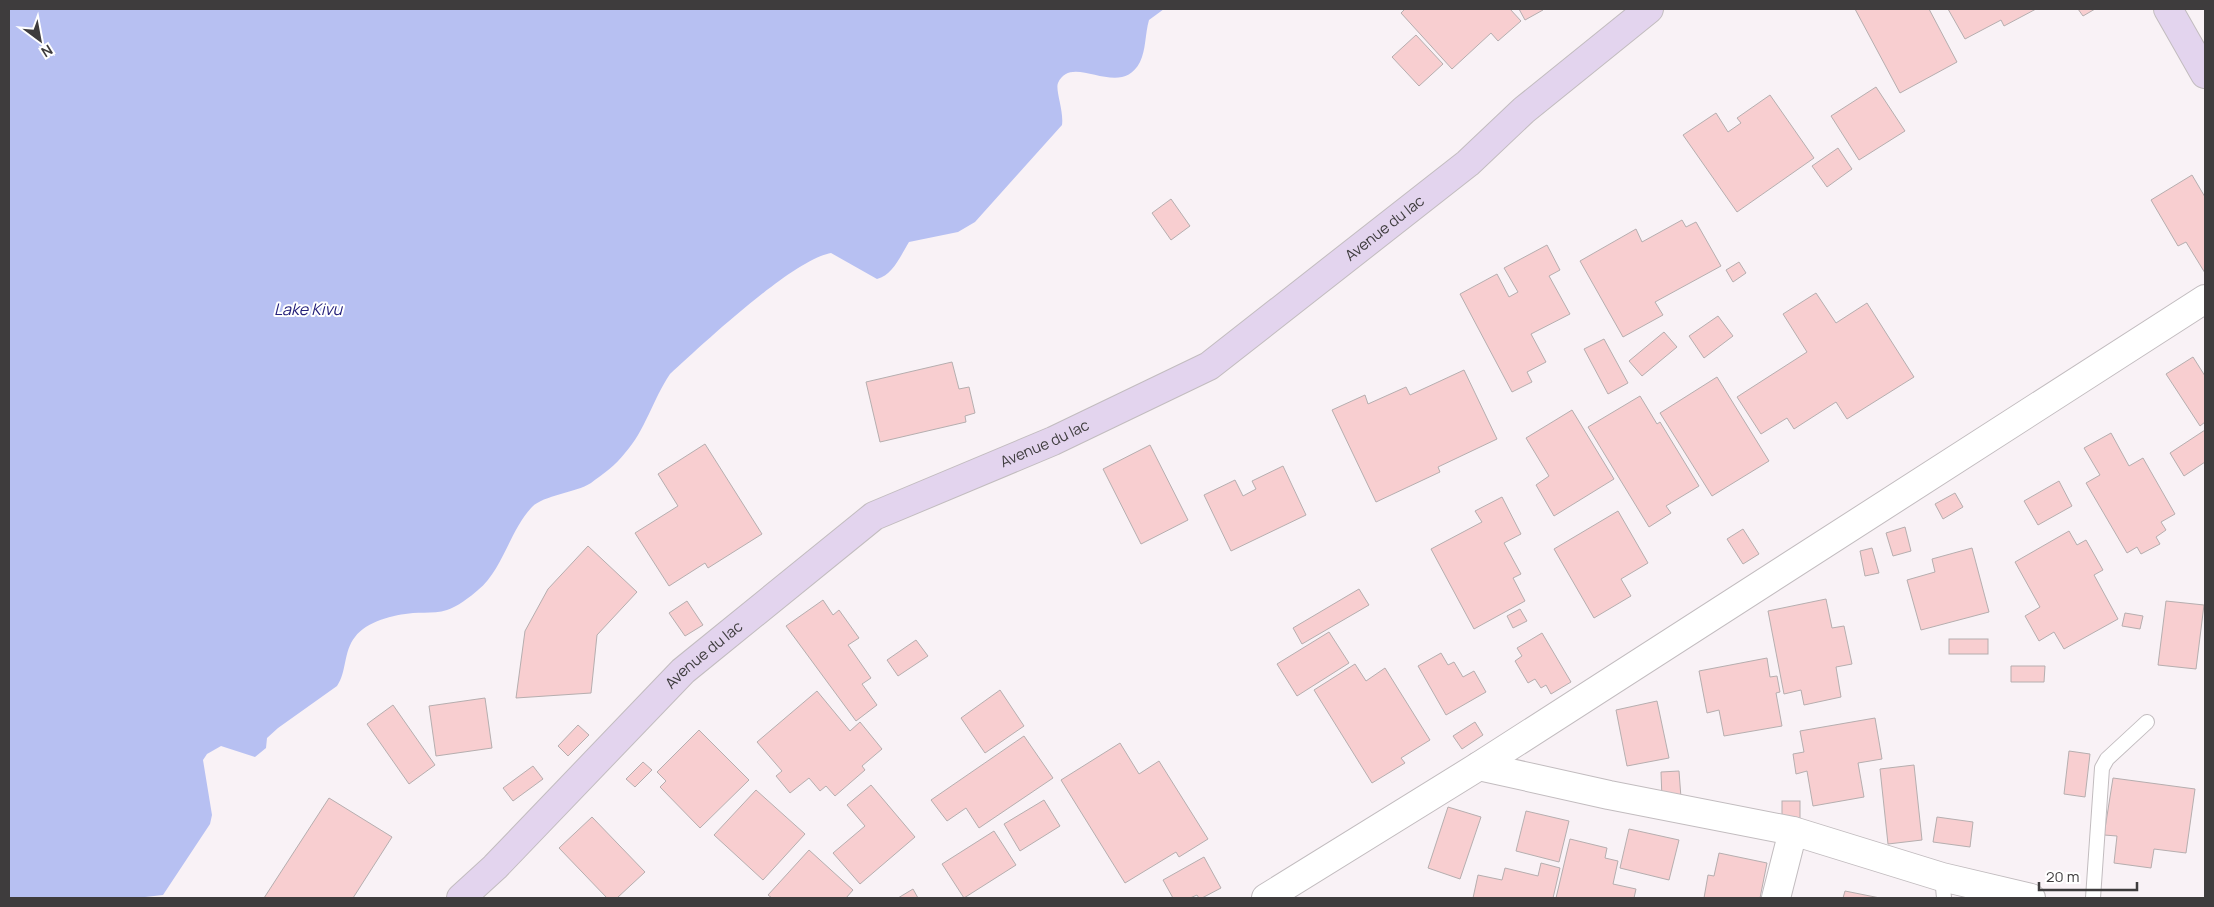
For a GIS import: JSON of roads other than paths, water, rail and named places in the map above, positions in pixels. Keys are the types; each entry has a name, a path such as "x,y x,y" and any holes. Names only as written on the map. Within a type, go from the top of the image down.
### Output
{"main road":[{"name":"Avenue du lac","path":"461,898 495,866 683,671 874,516 1053,441 1209,366 1468,163 1524,110 1649,9"},
{"path":"2168,9 2205,74"}],"street":[{"path":"1266,898 1479,766 2205,299"},
{"path":"1479,766 1609,795 1793,831 1943,888 2031,898"},
{"path":"1776,898 1793,831"}],"lane":[{"path":"2093,898 2102,768 2107,759 2147,722"}],"water":[{"name":"Lake Kivu","path":"9,9 1164,9 1149,20 1142,57 1131,73 1121,77 1074,72 1065,75 1057,86 1062,125 975,222 958,232 909,242 892,269 883,277 877,279 831,253 814,259 794,271 748,305 670,374 638,435 625,453 613,465 591,483 544,500 532,507 524,516 493,572 475,593 451,609 439,612 397,615 373,623 360,631 351,643 337,686 278,728 267,738 266,748 255,757 221,746 207,754 203,760 212,815 210,824 163,895 136,898 9,898"}]}
